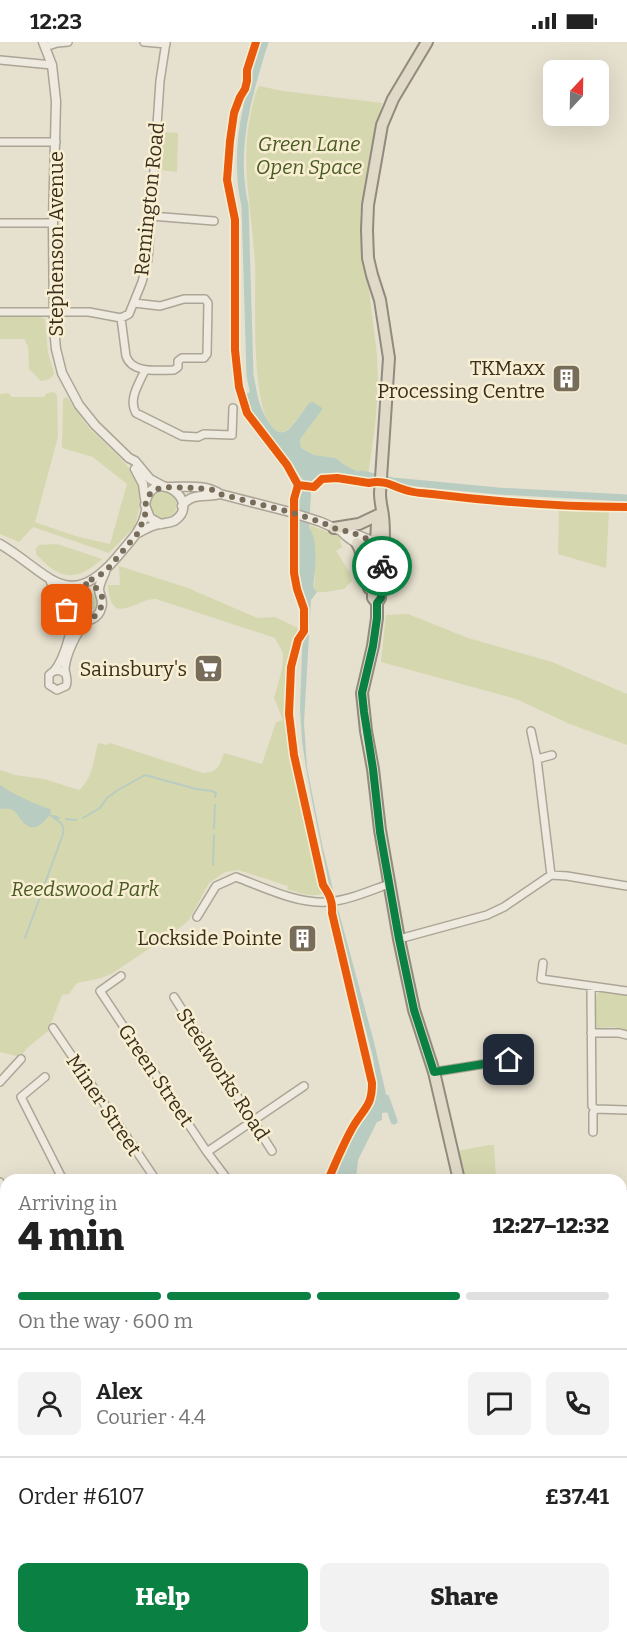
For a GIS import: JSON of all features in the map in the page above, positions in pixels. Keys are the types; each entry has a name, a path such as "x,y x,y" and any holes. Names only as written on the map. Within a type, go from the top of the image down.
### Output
{"highway":[{"path":"427,42 393,99 381,125 368,206 366,230 368,258 380,300 389,358 375,598 377,618 362,693 380,830 399,939 414,1010 434,1072 458,1174"},
{"path":"338,529 359,524 379,512"},
{"path":"357,543 369,589 375,598"}],"street":[{"path":"44,45 68,42"},
{"path":"144,42 166,43"},
{"name":"Remington Road","path":"121,318 129,314 142,282 148,259 160,81 166,43"},
{"name":"Stephenson Avenue","path":"44,45 51,65 56,101 53,223 56,349 62,373 71,392 90,419 129,458 143,484 146,508"},
{"path":"0,60 51,65"},
{"path":"0,142 56,142"},
{"path":"152,216 214,221"},
{"path":"0,223 53,223"},
{"path":"0,312 89,312 121,318 127,360 145,370 174,370 182,358 204,358 207,354 208,303 205,299 189,299 160,306 134,303"},
{"path":"145,370 133,395 133,408 136,413 182,436 232,435 233,408"},
{"name":"Stephenson Avenue","path":"129,458 135,461 150,479 167,487"},
{"path":"134,537 173,521 181,512 179,495 167,487"},
{"path":"49,579 60,594 70,614 71,622 60,661 49,675 48,682 57,690 63,689 67,684 65,666 75,637 102,608 99,589 107,569 134,537 144,520 146,499 153,490 167,487 207,488 220,494 290,512 348,531 379,547"},
{"path":"182,506 194,496 220,494"},
{"path":"146,508 150,518 161,524"},
{"path":"338,529 357,543 379,547"},
{"path":"0,544 19,555 49,579 70,587 80,584 92,585 101,595"},
{"path":"65,604 68,592 107,569"},
{"path":"70,614 76,619 89,620"},
{"path":"54,671 60,670 66,674"},
{"path":"531,731 537,759 551,875"},
{"path":"537,759 552,755"},
{"path":"399,939 487,915 504,907 551,875 627,886"},
{"path":"196,917 216,886 236,877 316,903 341,900 389,884"},
{"path":"543,963 541,979 627,991"},
{"name":"Green Street","path":"121,976 100,991 224,1174"},
{"path":"591,987 592,1106 595,1109"},
{"name":"Steelworks Road","path":"174,997 272,1151"},
{"name":"Miner Street","path":"53,1028 152,1174"},
{"path":"591,1032 627,1035"},
{"path":"0,1082 21,1059"},
{"path":"434,1072 509,1060"},
{"path":"45,1077 21,1097 60,1174"},
{"path":"207,1152 304,1086"},
{"path":"595,1109 627,1110"},
{"path":"593,1132 595,1109"}],"green space":[{"name":"Green Lane Open Space","path":"259,86 382,103 360,214 377,355 378,388 368,476 346,466 336,458 314,455 301,448 301,438 322,410 309,403 292,425 282,432 271,425 263,409 256,356 255,263 246,166 248,127"},
{"path":"162,132 178,133 177,172 160,170"},
{"path":"0,317 45,319 48,353 54,373 51,378 41,381 29,369 28,345 25,339 0,339"},
{"path":"54,392 57,395 58,437 35,522 75,536 110,544 127,484 93,457 62,448 63,401 67,397 88,427 137,477 140,505 135,526 109,553 33,527 19,542 0,534 0,394 8,393 12,397 44,397 47,393"},
{"path":"164,492 173,496 177,505 173,514 164,518 155,514 151,505 155,496"},
{"path":"559,509 609,512 606,568 558,554"},
{"path":"309,525 339,536 342,547 336,551 350,573 352,581 344,589 317,592 313,587 315,579"},
{"path":"57,544 102,559 76,575 60,573 36,554 36,548 39,545"},
{"name":"Reedswood Park","path":"119,566 188,588 257,618 275,617 300,629 290,666 287,714 293,761 322,894 300,893 287,889 288,886 238,870 225,872 209,883 189,920 181,927 113,973 77,983 69,994 62,995 48,1031 27,1048 20,1057 0,1052 0,770 15,775 44,779 79,790 90,775 98,743 107,745 110,743 203,773 215,770 224,753 262,764 276,722 283,720 274,698 283,661 282,651 275,638 156,599 119,609 114,606 110,598 108,585 120,585"},
{"path":"84,590 92,594 96,602 92,610 84,614 76,610 72,602 76,594"},
{"path":"408,614 468,638 552,662 627,694 627,745 570,724 516,699 381,662 386,615"},
{"path":"598,992 627,995 627,1030 612,1027 596,1028 595,999"},
{"path":"494,1145 496,1174 464,1174 458,1151"}],"shaded area":[{"path":"256,391 265,417 279,432 287,431 309,403 313,402 322,410 301,438 301,448 314,455 336,458 346,466 368,476 368,481 340,476 319,476 313,480 309,488 311,494 309,528 315,548 313,587 317,592 311,600 304,723 307,767 322,844 394,1121 390,1112 382,1113 382,1120 377,1122 358,1160 357,1174 334,1174 358,1123 375,1098 376,1078 373,1057 337,923 314,811 302,741 300,708 304,597 298,569 299,501 303,480 256,423 248,410 244,394"},
{"path":"0,785 50,809 51,813 39,826 28,826 12,810 0,809"}],"waterway":[{"path":"255,401 250,375 245,206 240,164 248,102 265,42"},
{"path":"361,474 393,481 498,491 627,498"},
{"path":"83,818 100,808 107,798 118,790 145,775 212,791 216,793 215,797"},
{"path":"214,828 215,805"},
{"path":"25,938 63,834 62,825 50,815"},
{"path":"53,816 59,818"},
{"path":"66,819 76,820"},
{"path":"213,865 214,835"},
{"path":"386,1098 394,1121"}],"cycle path":[{"path":"256,42 247,70 245,89 234,113 227,180 235,220 235,350 239,387 247,413 287,465 298,485 294,499 294,573 304,609 304,631 298,640 291,667 289,714 294,755 323,885 331,901 372,1083 369,1102 350,1132 331,1174"},
{"path":"298,485 314,487 322,479 337,478 385,483 414,492 481,499 554,505 627,507"}],"way so far":[{"path":"67,610 71,616 82,621 94,618 99,613 103,603 100,592 92,585 84,584 105,572 138,533 145,516 146,499 153,490 159,487 207,488 220,494 290,512 375,542 383,542 382,566"}],"place":[{"name":"TKMaxx Processing Centre","path":"566,379"},
{"name":"Sainsbury's","path":"208,669"},
{"name":"Lockside Pointe","path":"303,938"}],"route":[{"path":"382,566 381,598 377,603 373,646 362,693 380,832 414,1010 434,1072 509,1060"}]}
